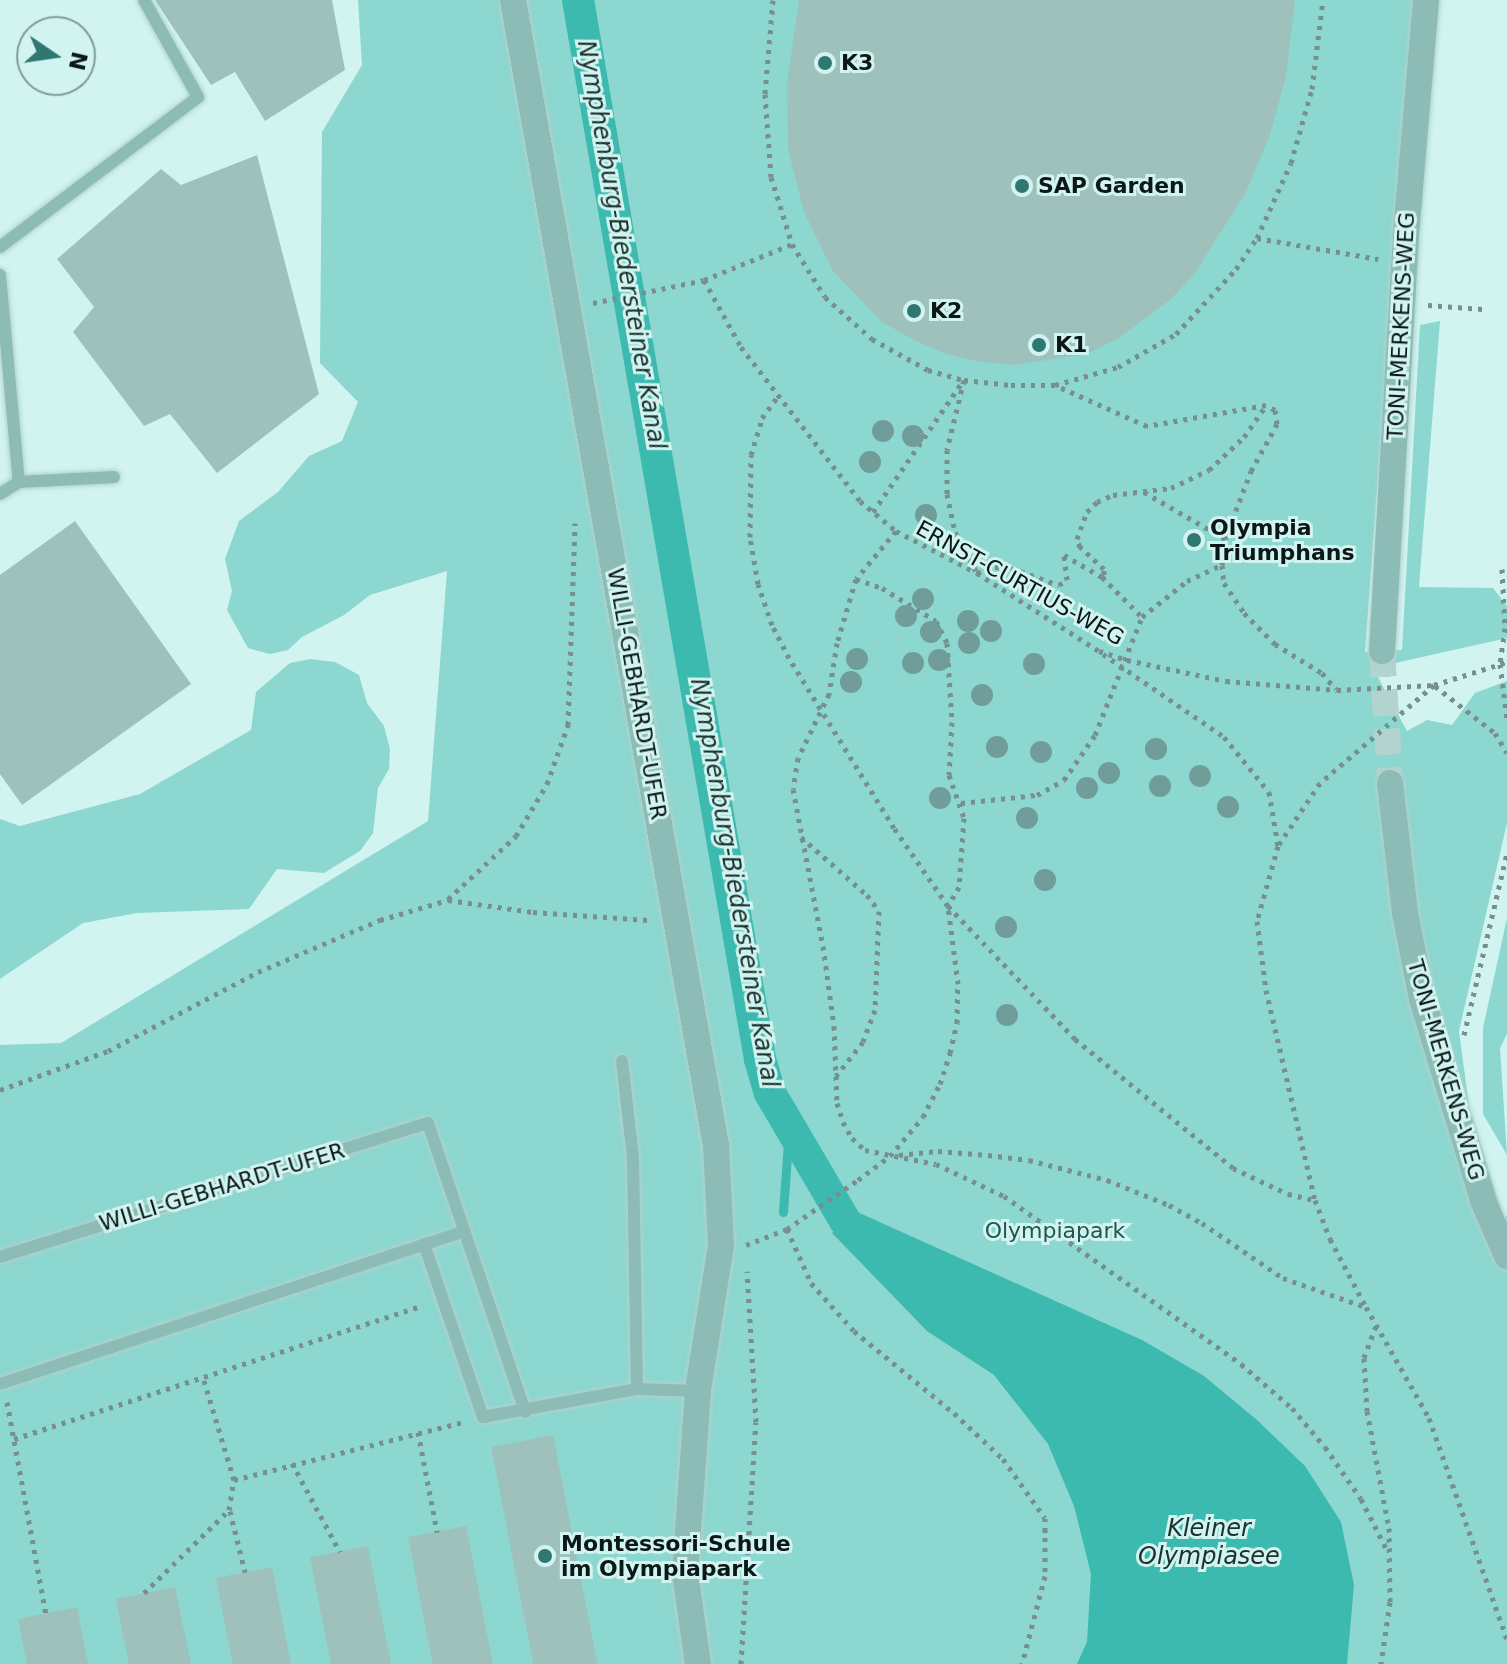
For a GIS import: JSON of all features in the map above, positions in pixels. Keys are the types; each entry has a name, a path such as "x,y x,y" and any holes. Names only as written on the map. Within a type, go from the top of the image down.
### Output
{"street":[{"name":"WILLI-GEBHARDT-UFER","path":"513,0 565,309 594,447 733,1245 698,1391 685,1572 698,1664"},
{"name":"TONI-MERKENS-WEG","path":"1382,651 1404,263 1426,0"},
{"name":"TONI-MERKENS-WEG","path":"1390,783 1405,913 1422,999 1484,1203 1507,1256"}],"lane":[{"path":"0,247 198,97 144,0"},
{"path":"0,275 19,482"},
{"path":"0,494 19,482 114,477"},
{"path":"622,1061 633,1158 637,1389"},
{"name":"WILLI-GEBHARDT-UFER","path":"0,1257 428,1123 525,1412"},
{"path":"2,1384 464,1231"},
{"path":"424,1244 483,1417 525,1412 637,1389 698,1391"}],"path":[{"path":"773,0 765,94 771,177 792,244 825,297 872,339 928,370 964,380 1055,385 1118,367 1176,334 1236,269 1257,238 1291,163 1312,89 1323,0"},
{"path":"1257,238 1404,263"},
{"path":"599,302 704,280 792,244"},
{"name":"ERNST-CURTIUS-WEG","path":"704,280 741,347 860,501 896,531 977,573 1099,651 1226,681 1337,690 1434,685 1503,663"},
{"path":"1402,303 1483,309"},
{"path":"873,512 964,380"},
{"path":"964,380 947,450 947,494 955,532 977,573 995,567 1011,568 1059,585 1067,580 1064,555 1102,577 1142,617"},
{"path":"1055,385 1147,426 1266,405 1275,410 1277,424 1251,471 1225,539 1222,565 1224,583 1244,613 1275,644 1322,673 1337,690"},
{"path":"778,396 762,418 751,455 750,537 758,584 772,625 821,710 948,906 1075,1039 1233,1168 1288,1194 1315,1200"},
{"path":"1102,577 1104,569 1080,547 1077,539 1087,512 1113,495 1171,488 1209,470 1244,437 1266,405"},
{"path":"1143,492 1225,539"},
{"path":"448,900 516,836 547,784 568,725 576,509"},
{"path":"896,531 856,579 837,643 829,694 798,758 793,789 823,946 837,1103 852,1138 865,1150 936,1164 1004,1196 1241,1364 1292,1408 1325,1447 1361,1499 1387,1550"},
{"path":"961,803 1037,795 1064,780 1095,735 1124,670 1142,617 1187,581 1222,565"},
{"path":"1502,569 1507,719"},
{"path":"741,1664 756,1422 733,1245 787,1229 890,1156 923,1117 940,1084 957,1023 958,984 948,906 959,887 964,818 949,775 952,722 944,632 936,621 882,588 856,579"},
{"path":"1099,651 1224,737 1269,792 1278,846"},
{"path":"1507,753 1495,733 1434,685 1320,783 1278,846 1257,921 1266,990 1315,1200 1330,1239 1429,1418 1507,1639"},
{"path":"801,836 867,895 879,911 875,1010 863,1042 836,1076"},
{"path":"1460,1050 1507,853"},
{"path":"0,1090 108,1051 258,972 380,920 448,900 533,912 677,922"},
{"path":"890,1156 938,1151 988,1155 1029,1160 1107,1180 1169,1205 1202,1223 1283,1278 1366,1307"},
{"path":"787,1229 811,1283 854,1331 954,1413 1003,1459 1045,1518 1045,1576 1022,1664"},
{"path":"14,1439 443,1299"},
{"path":"1377,1325 1364,1358 1367,1411 1389,1528 1390,1602 1381,1664"},
{"path":"203,1377 234,1480 229,1510 245,1572"},
{"path":"2,1384 46,1614"},
{"path":"234,1480 483,1417"},
{"path":"418,1432 437,1532"},
{"path":"292,1463 340,1552"},
{"path":"144,1593 229,1510"}],"green space":[{"name":"Olympiapark","path":"358,0 1413,0 1365,652 1402,650 1420,325 1440,321 1419,587 1493,588 1507,606 1507,638 1373,668 1407,731 1427,720 1452,725 1475,693 1507,681 1507,823 1459,1031 1469,1106 1504,1219 1507,1215 1507,1664 0,1664 0,1045 61,1043 428,821 447,571 370,595 344,615 302,637 288,650 270,654 248,648 227,610 232,591 225,559 239,521 278,492 309,456 342,441 358,402 320,363 322,132 362,65"},
{"path":"310,659 335,662 359,675 367,703 384,726 390,749 389,769 378,788 373,833 360,851 324,873 277,869 249,909 137,913 83,923 0,979 0,819 20,826 140,794 251,730 256,692 290,663"},
{"path":"1507,918 1507,1034 1500,1048 1507,1155 1483,1114 1483,1028"}],"water":[{"name":"Kleiner Olympiasee","path":"855,1211 1142,1340 1204,1376 1257,1420 1305,1466 1341,1522 1354,1585 1347,1664 1077,1664 1087,1642 1091,1574 1074,1506 1048,1444 994,1375 927,1331 832,1233"}],"building":[{"path":"155,0 332,0 345,70 265,121 235,72 211,85"},
{"name":"SAP Garden","path":"799,0 1295,0 1286,76 1270,135 1246,192 1195,273 1171,299 1119,338 1086,354 1014,365 946,354 914,340 882,322 833,271 804,212 788,149 787,83"},
{"path":"257,155 319,394 217,473 170,414 144,426 73,332 94,307 57,259 161,169 181,185"},
{"path":"75,521 191,684 22,805 0,774 0,575"},
{"name":"Montessori-Schule im Olympiapark","path":"553,1435 598,1664 533,1664 491,1447"},
{"path":"466,1526 493,1664 433,1664 408,1537"},
{"path":"368,1546 391,1664 331,1664 310,1557"},
{"path":"272,1567 291,1664 233,1664 216,1578"},
{"path":"175,1587 191,1664 129,1664 116,1599"},
{"path":"77,1607 88,1664 27,1664 18,1619"}],"waterway":[{"name":"Nymphenburg-Biedersteiner Kanal","path":"578,0 760,1059 770,1093 845,1221"},
{"path":"783,1212 789,1128"}],"tunnel":[{"path":"1382,651 1390,783"}],"place":[{"name":"K3","path":"825,63"},
{"name":"SAP Garden","path":"1022,186"},
{"name":"K2","path":"914,311"},
{"name":"K1","path":"1039,345"},
{"name":"Olympia Triumphans","path":"1194,540"},
{"name":"Montessori-Schule im Olympiapark","path":"545,1556"}]}
